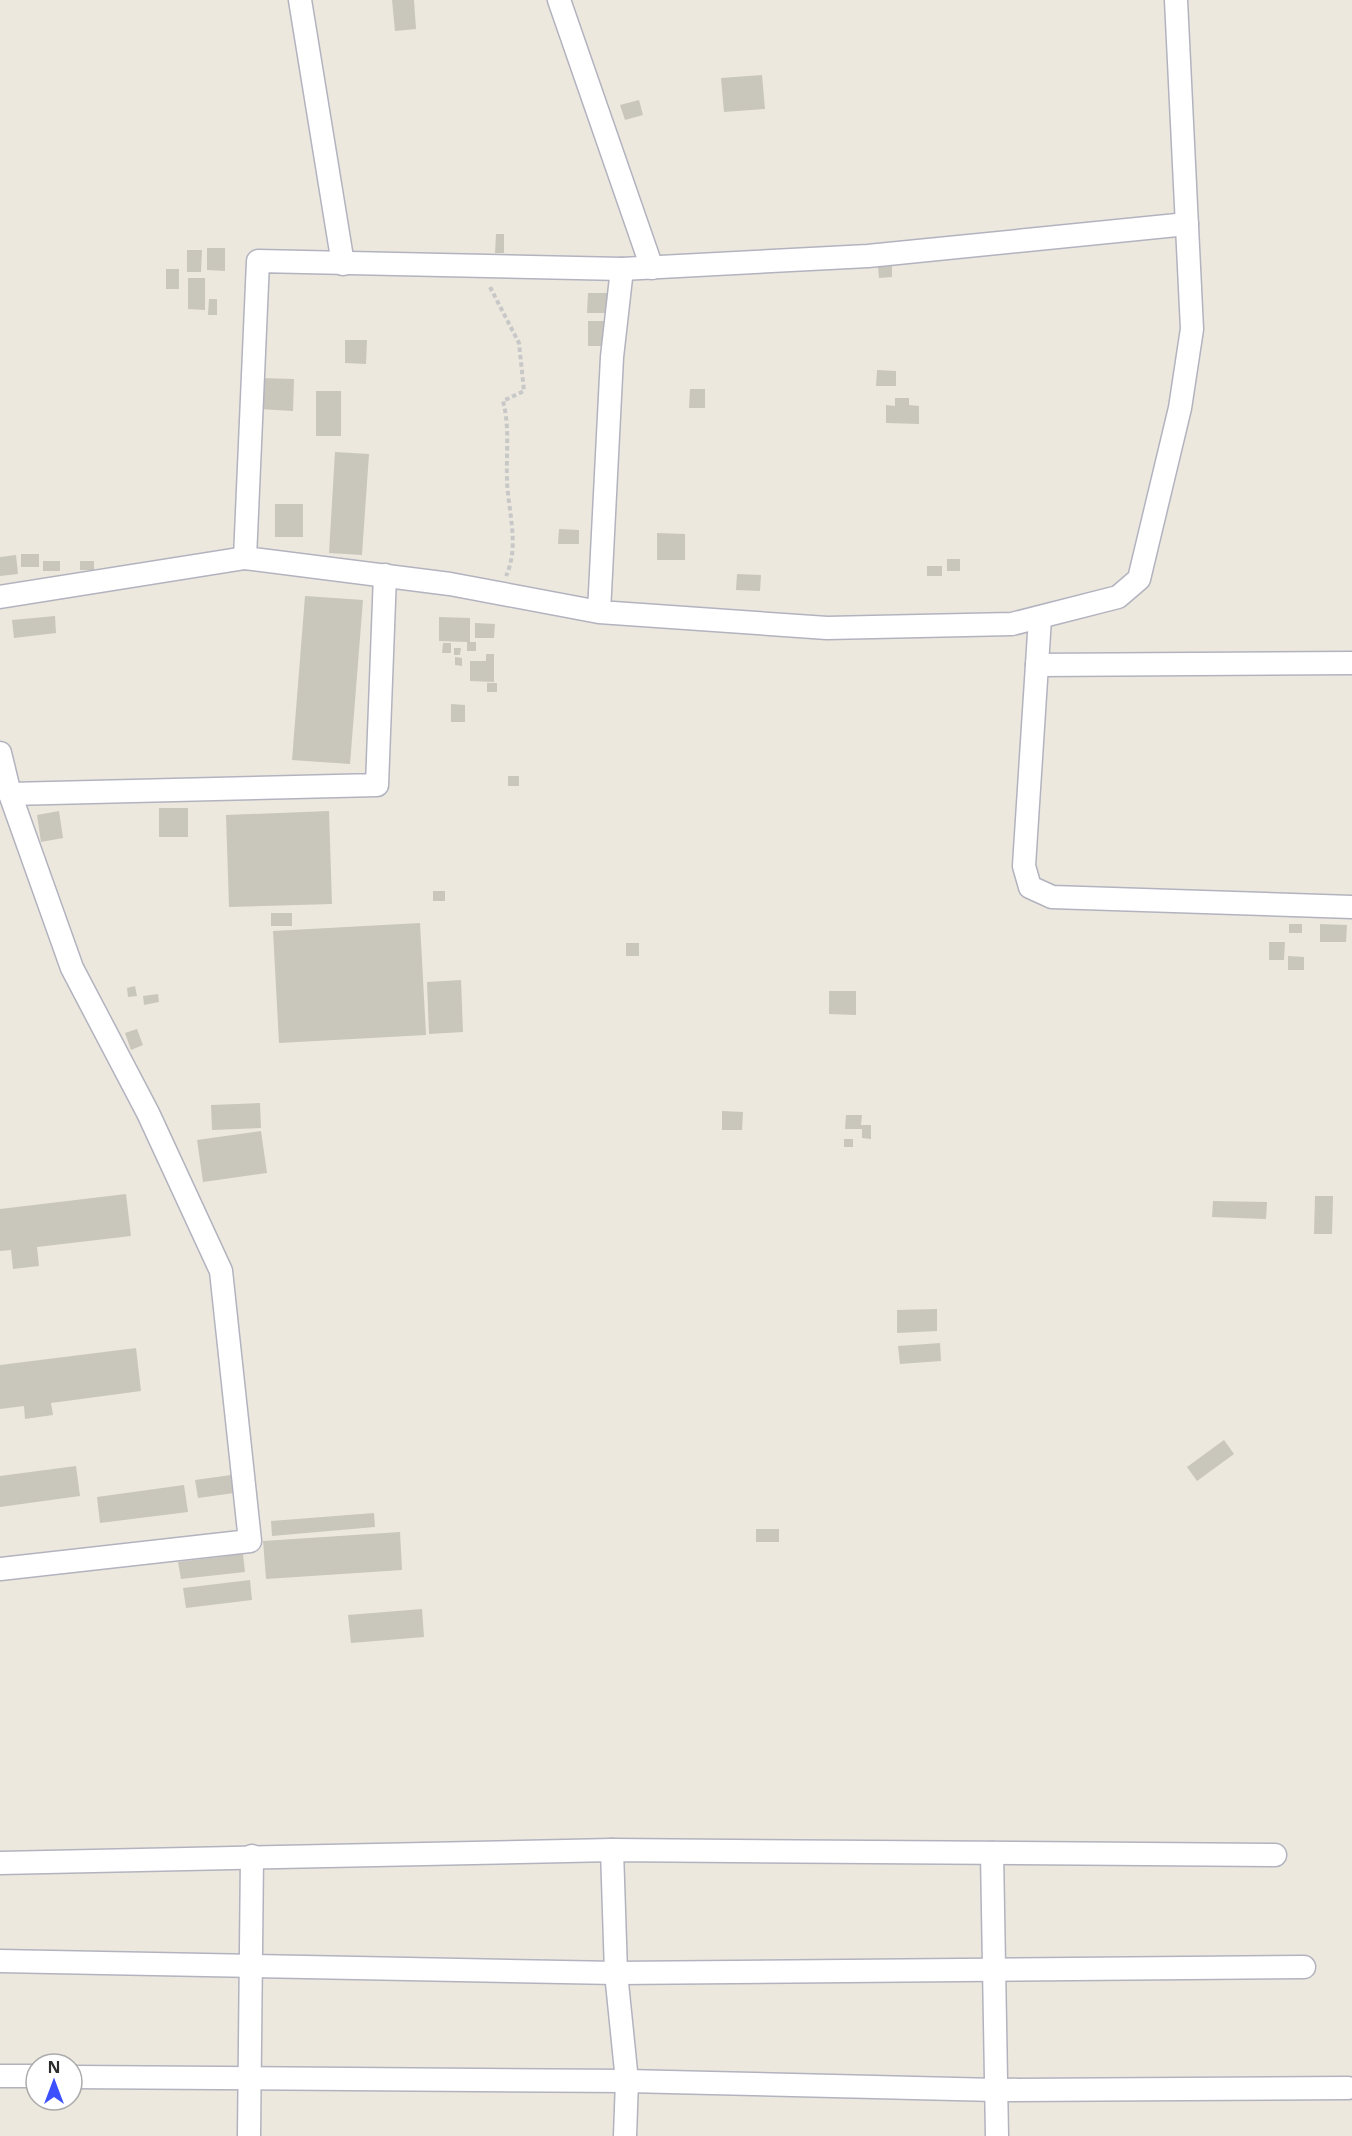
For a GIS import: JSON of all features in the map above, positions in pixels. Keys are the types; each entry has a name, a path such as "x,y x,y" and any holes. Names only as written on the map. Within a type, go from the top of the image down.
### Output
{"street":[{"path":"300,0 343,264"},
{"path":"559,0 652,268"},
{"path":"0,597 245,558 385,575 599,612 827,628 1012,624 1118,597 1139,579 1180,408 1192,329 1176,0"},
{"path":"245,558 258,261 481,267 652,268 868,256 1187,224"},
{"path":"599,612 612,357 622,269"},
{"path":"10,794 376,785 385,575"},
{"path":"1040,618 1024,866 1030,887 1052,897 1352,907"},
{"path":"1037,665 1352,663"},
{"path":"0,753 10,794 72,968 148,1113 221,1271 249,1541 0,1569"},
{"path":"612,1850 616,1973 627,2081 625,2136"},
{"path":"0,1863 612,1850 1275,1855"},
{"path":"992,1853 996,1972 996,2136"},
{"path":"249,2136 252,1856"},
{"path":"0,1961 616,1973 996,1972 1304,1967"},
{"path":"0,2076 24,2076"},
{"path":"84,2077 627,2081 996,2090 1348,2088"}],"path":[{"path":"481,267 519,343 524,391 503,402 507,415 507,481 513,537 510,568 499,593"}],"building":[{"path":"392,0 414,0 416,29 395,31"},
{"path":"762,75 765,109 724,112 721,78"},
{"path":"639,100 643,115 625,120 620,105"},
{"path":"496,234 504,234 504,253 495,253"},
{"path":"207,248 225,248 225,271 207,270"},
{"path":"187,250 202,250 201,272 187,272"},
{"path":"892,266 892,277 879,278 878,267"},
{"path":"166,269 179,269 179,289 166,289"},
{"path":"188,278 205,278 205,310 188,309"},
{"path":"588,293 612,293 611,313 587,313"},
{"path":"209,299 217,299 217,315 208,315"},
{"path":"588,321 606,321 606,346 588,346"},
{"path":"345,340 367,340 366,364 345,363"},
{"path":"877,370 896,371 896,386 876,386"},
{"path":"260,378 294,379 293,411 259,409"},
{"path":"690,389 705,389 705,408 689,408"},
{"path":"316,391 341,391 341,436 316,436"},
{"path":"895,398 909,398 909,405 919,406 919,424 886,423 886,405 895,406"},
{"path":"335,452 369,454 362,555 329,553"},
{"path":"275,504 303,504 303,537 275,537"},
{"path":"559,529 579,530 579,544 558,544"},
{"path":"657,533 685,534 685,560 657,560"},
{"path":"21,554 39,554 39,567 21,567"},
{"path":"16,555 18,574 0,576 0,557"},
{"path":"947,559 960,559 960,571 947,571"},
{"path":"43,561 60,561 60,571 43,571"},
{"path":"80,561 94,561 94,570 80,570"},
{"path":"927,566 942,566 942,576 927,576"},
{"path":"737,574 761,575 760,591 736,590"},
{"path":"305,596 363,600 350,764 292,760"},
{"path":"55,616 56,633 14,638 12,620"},
{"path":"439,617 470,618 470,642 476,642 476,651 467,651 467,642 439,641"},
{"path":"475,623 495,624 494,638 475,638"},
{"path":"443,643 451,643 451,653 442,653"},
{"path":"454,648 461,648 460,655 454,655"},
{"path":"486,654 494,654 494,682 470,681 470,661 486,661"},
{"path":"455,657 462,658 462,666 455,665"},
{"path":"487,683 497,683 497,692 487,692"},
{"path":"451,704 465,705 465,722 451,722"},
{"path":"508,776 519,776 519,786 508,786"},
{"path":"159,808 188,808 188,837 159,837"},
{"path":"59,811 63,838 41,842 37,815"},
{"path":"329,811 332,904 229,907 226,815"},
{"path":"433,891 445,891 445,901 433,901"},
{"path":"271,913 292,913 292,926 271,926"},
{"path":"420,923 426,1035 279,1043 273,931"},
{"path":"1289,924 1302,924 1302,933 1289,933"},
{"path":"1320,924 1347,925 1346,942 1320,942"},
{"path":"1269,942 1285,942 1284,960 1269,960"},
{"path":"626,943 639,943 639,956 626,956"},
{"path":"1288,956 1304,957 1304,970 1288,970"},
{"path":"461,980 463,1032 429,1034 427,982"},
{"path":"135,986 137,996 128,997 127,988"},
{"path":"829,991 856,991 856,1015 829,1014"},
{"path":"158,994 159,1002 144,1005 143,996"},
{"path":"137,1029 143,1045 131,1050 125,1033"},
{"path":"260,1103 261,1128 212,1130 211,1105"},
{"path":"722,1111 743,1112 742,1130 722,1130"},
{"path":"846,1115 862,1115 861,1125 871,1125 871,1139 862,1138 862,1129 845,1129"},
{"path":"261,1131 267,1173 203,1182 197,1140"},
{"path":"844,1139 853,1139 853,1147 844,1147"},
{"path":"126,1194 131,1236 37,1247 39,1266 13,1269 11,1250 0,1251 0,1209"},
{"path":"1315,1196 1333,1196 1332,1234 1314,1234"},
{"path":"1213,1201 1267,1202 1266,1219 1212,1217"},
{"path":"937,1309 937,1331 897,1333 897,1310"},
{"path":"940,1343 941,1361 900,1364 898,1346"},
{"path":"136,1348 141,1391 51,1403 53,1415 25,1419 24,1406 0,1409 0,1365"},
{"path":"1224,1440 1234,1454 1197,1481 1187,1467"},
{"path":"76,1466 80,1496 0,1507 0,1476"},
{"path":"231,1475 234,1493 198,1498 195,1480"},
{"path":"184,1485 188,1512 100,1523 97,1497"},
{"path":"374,1513 375,1527 272,1536 271,1521"},
{"path":"756,1529 779,1529 779,1542 756,1542"},
{"path":"400,1532 402,1570 266,1579 263,1541"},
{"path":"243,1554 245,1572 181,1579 178,1562"},
{"path":"250,1580 252,1600 186,1608 183,1588"},
{"path":"422,1609 424,1637 351,1643 348,1615"}]}
